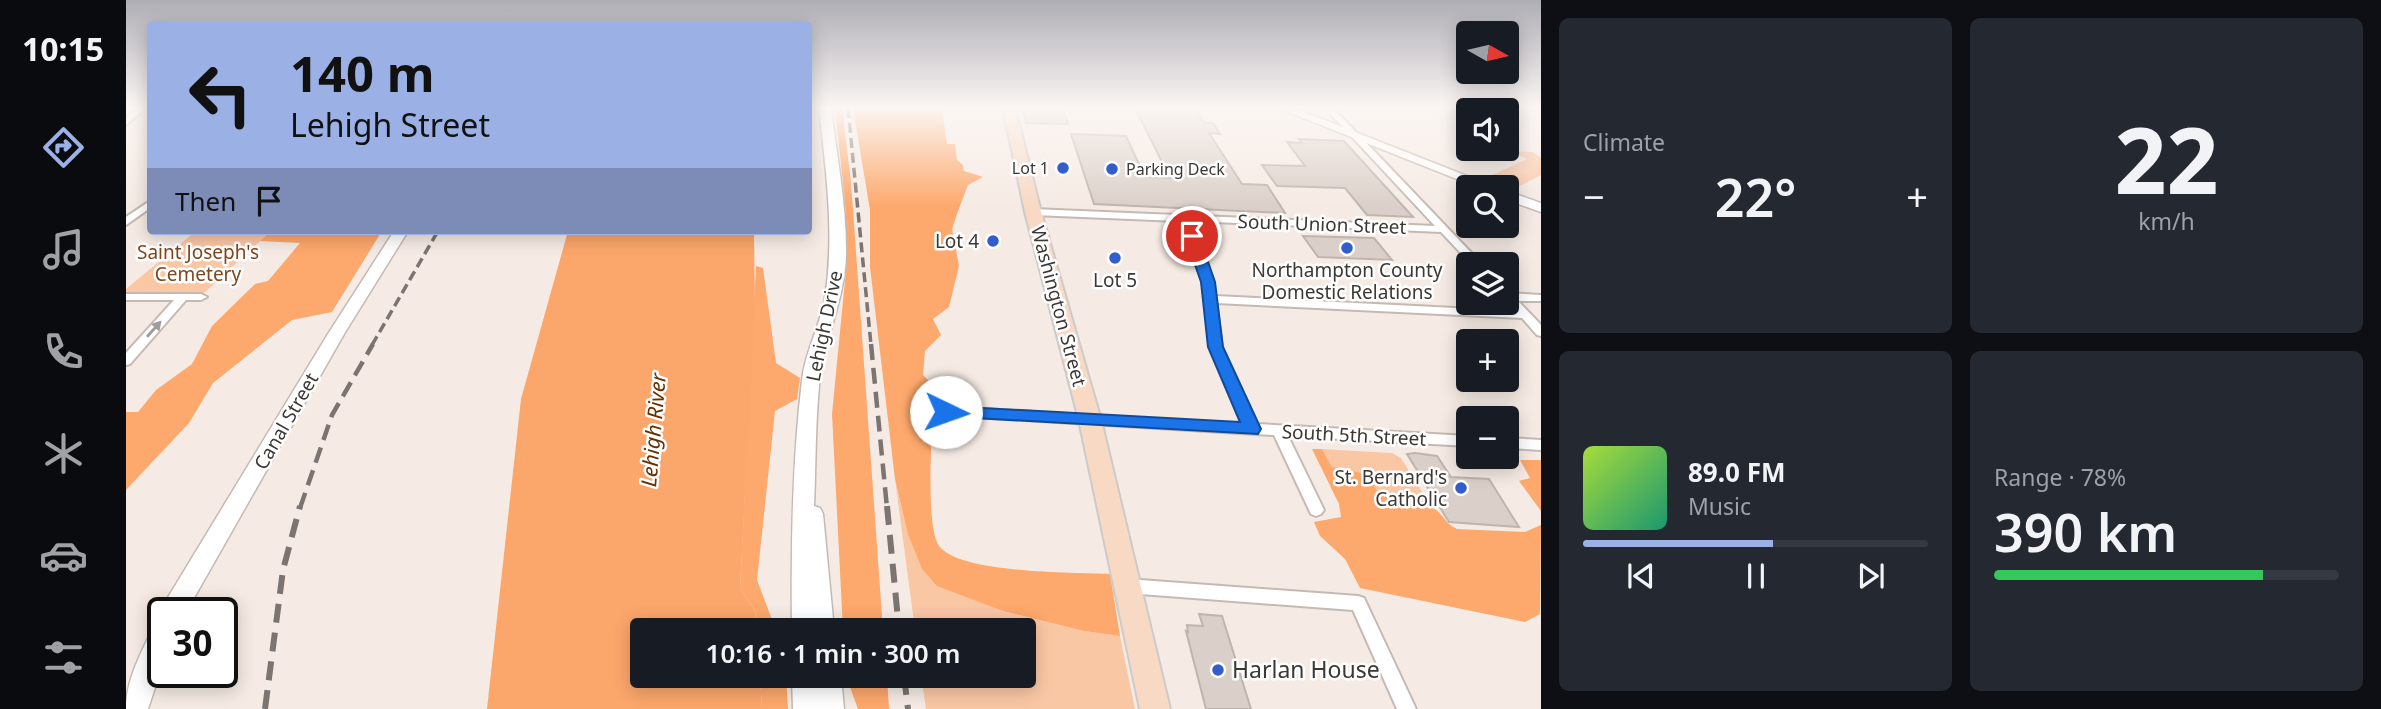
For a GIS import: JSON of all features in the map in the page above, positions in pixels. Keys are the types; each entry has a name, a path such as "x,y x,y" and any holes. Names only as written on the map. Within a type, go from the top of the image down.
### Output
{"main road":[{"name":"Washington Street","path":"1017,141 1033,212 1090,420 1155,709"}],"street":[{"name":"Lehigh Drive","path":"804,618 802,535 811,380 817,348 832,303 838,259 838,215 829,141"},
{"path":"1361,141 1465,252"},
{"path":"1371,141 1457,175"},
{"path":"1519,200 1541,208"},
{"path":"126,222 147,206"},
{"name":"South Union Street","path":"1033,212 1443,229"},
{"path":"1183,218 1200,255 1210,299 1216,347 1252,429"},
{"name":"Canal Street","path":"182,597 336,334 398,235"},
{"path":"126,297 201,297"},
{"path":"1519,297 1541,298"},
{"path":"126,361 182,298"},
{"path":"1210,299 1524,315"},
{"path":"1519,309 1541,332"},
{"name":"South 5th Street","path":"946,412 1456,440"},
{"path":"1279,431 1316,510"},
{"path":"1519,444 1541,445"},
{"name":"Lehigh Drive","path":"808,462 821,618"},
{"path":"1127,586 1358,603 1407,709"},
{"path":"135,709 147,670"},
{"path":"806,688 806,709"},
{"path":"829,688 831,709"}],"green space":[{"path":"1519,151 1533,152 1541,158 1541,175 1519,186 1519,175 1492,175 1527,159 1519,155"},
{"name":"Saint Joseph's Cemetery","path":"191,235 267,235 203,294 126,294 126,289"},
{"path":"1322,449 1392,453 1401,458 1431,506 1391,494 1379,496 1371,483 1360,474 1332,467"},
{"path":"895,479 908,535 922,569 1003,611 1031,618 913,618"},
{"path":"1036,619 1084,631 1120,636 1135,709 926,709 923,688 1036,688"}],"shaded area":[{"path":"838,141 846,141 851,182 882,618 842,618 832,414 847,260 846,212"},
{"path":"859,141 947,141 947,144 955,144 957,160 963,165 964,171 983,177 968,185 952,229 959,266 949,307 933,319 941,335 925,351 923,375 935,387 931,445 934,534 939,546 951,555 970,562 1019,570 1110,574 1120,636 1084,631 1003,611 937,586 922,569 908,535 895,479 870,267 870,210"},
{"path":"267,235 380,235 332,312 292,320 213,383 189,423 126,490 126,412 138,412 156,390 192,364 212,326 255,284 268,281 300,243 260,241"},
{"path":"756,266 763,268 776,363 800,378 797,399 775,411 757,580 771,618 755,618 755,611 740,589"},
{"path":"1312,449 1322,449 1332,467 1355,471 1367,477 1379,496 1406,496 1432,507 1457,529 1525,532 1541,525 1540,614 1525,622 1360,588 1345,559 1320,536 1314,522 1341,517 1339,504"},
{"path":"1520,460 1541,460 1541,511 1519,481 1530,478"},
{"path":"761,688 787,688 788,709 762,709"},
{"path":"850,688 888,688 889,709 858,709"}],"water":[{"name":"Lehigh River","path":"567,235 754,235 755,308 740,589 755,611 755,618 630,618 630,688 761,688 762,709 487,709 521,399"}],"building":[{"path":"1073,141 1128,141 1145,177 1170,178 1152,141 1214,141 1242,184 1267,185 1285,213 1094,204"},
{"path":"1301,141 1344,141 1413,217 1367,215 1345,188 1277,186 1262,165 1305,166 1287,142 1302,143"},
{"name":"Northampton County Domestic Relations","path":"1303,236 1374,238 1392,260 1318,257"},
{"name":"St. Bernard's Catholic","path":"1407,454 1437,456 1451,477 1489,479 1519,527 1449,522"},
{"name":"Harlan House","path":"1199,614 1222,616 1251,709 1206,709 1186,631 1188,632 1187,625 1203,626"}],"railway":[{"path":"851,141 871,345"},
{"path":"372,345 436,235"},
{"path":"300,508 332,415 373,344"},
{"path":"871,344 887,508"},
{"path":"265,709 283,570 300,506"},
{"path":"887,506 898,618"},
{"path":"905,688 908,709"}],"place":[{"name":"Lot 1","path":"1063,168"},
{"name":"Parking Deck","path":"1112,169"},
{"name":"Lot 4","path":"993,241"},
{"name":"Northampton County Domestic Relations","path":"1347,248"},
{"name":"Lot 5","path":"1115,258"},
{"name":"St. Bernard's Catholic","path":"1461,488"},
{"name":"Harlan House","path":"1218,670"}],"route":[{"path":"946,412 1252,429 1214,341 1208,282 1192,236"}]}
